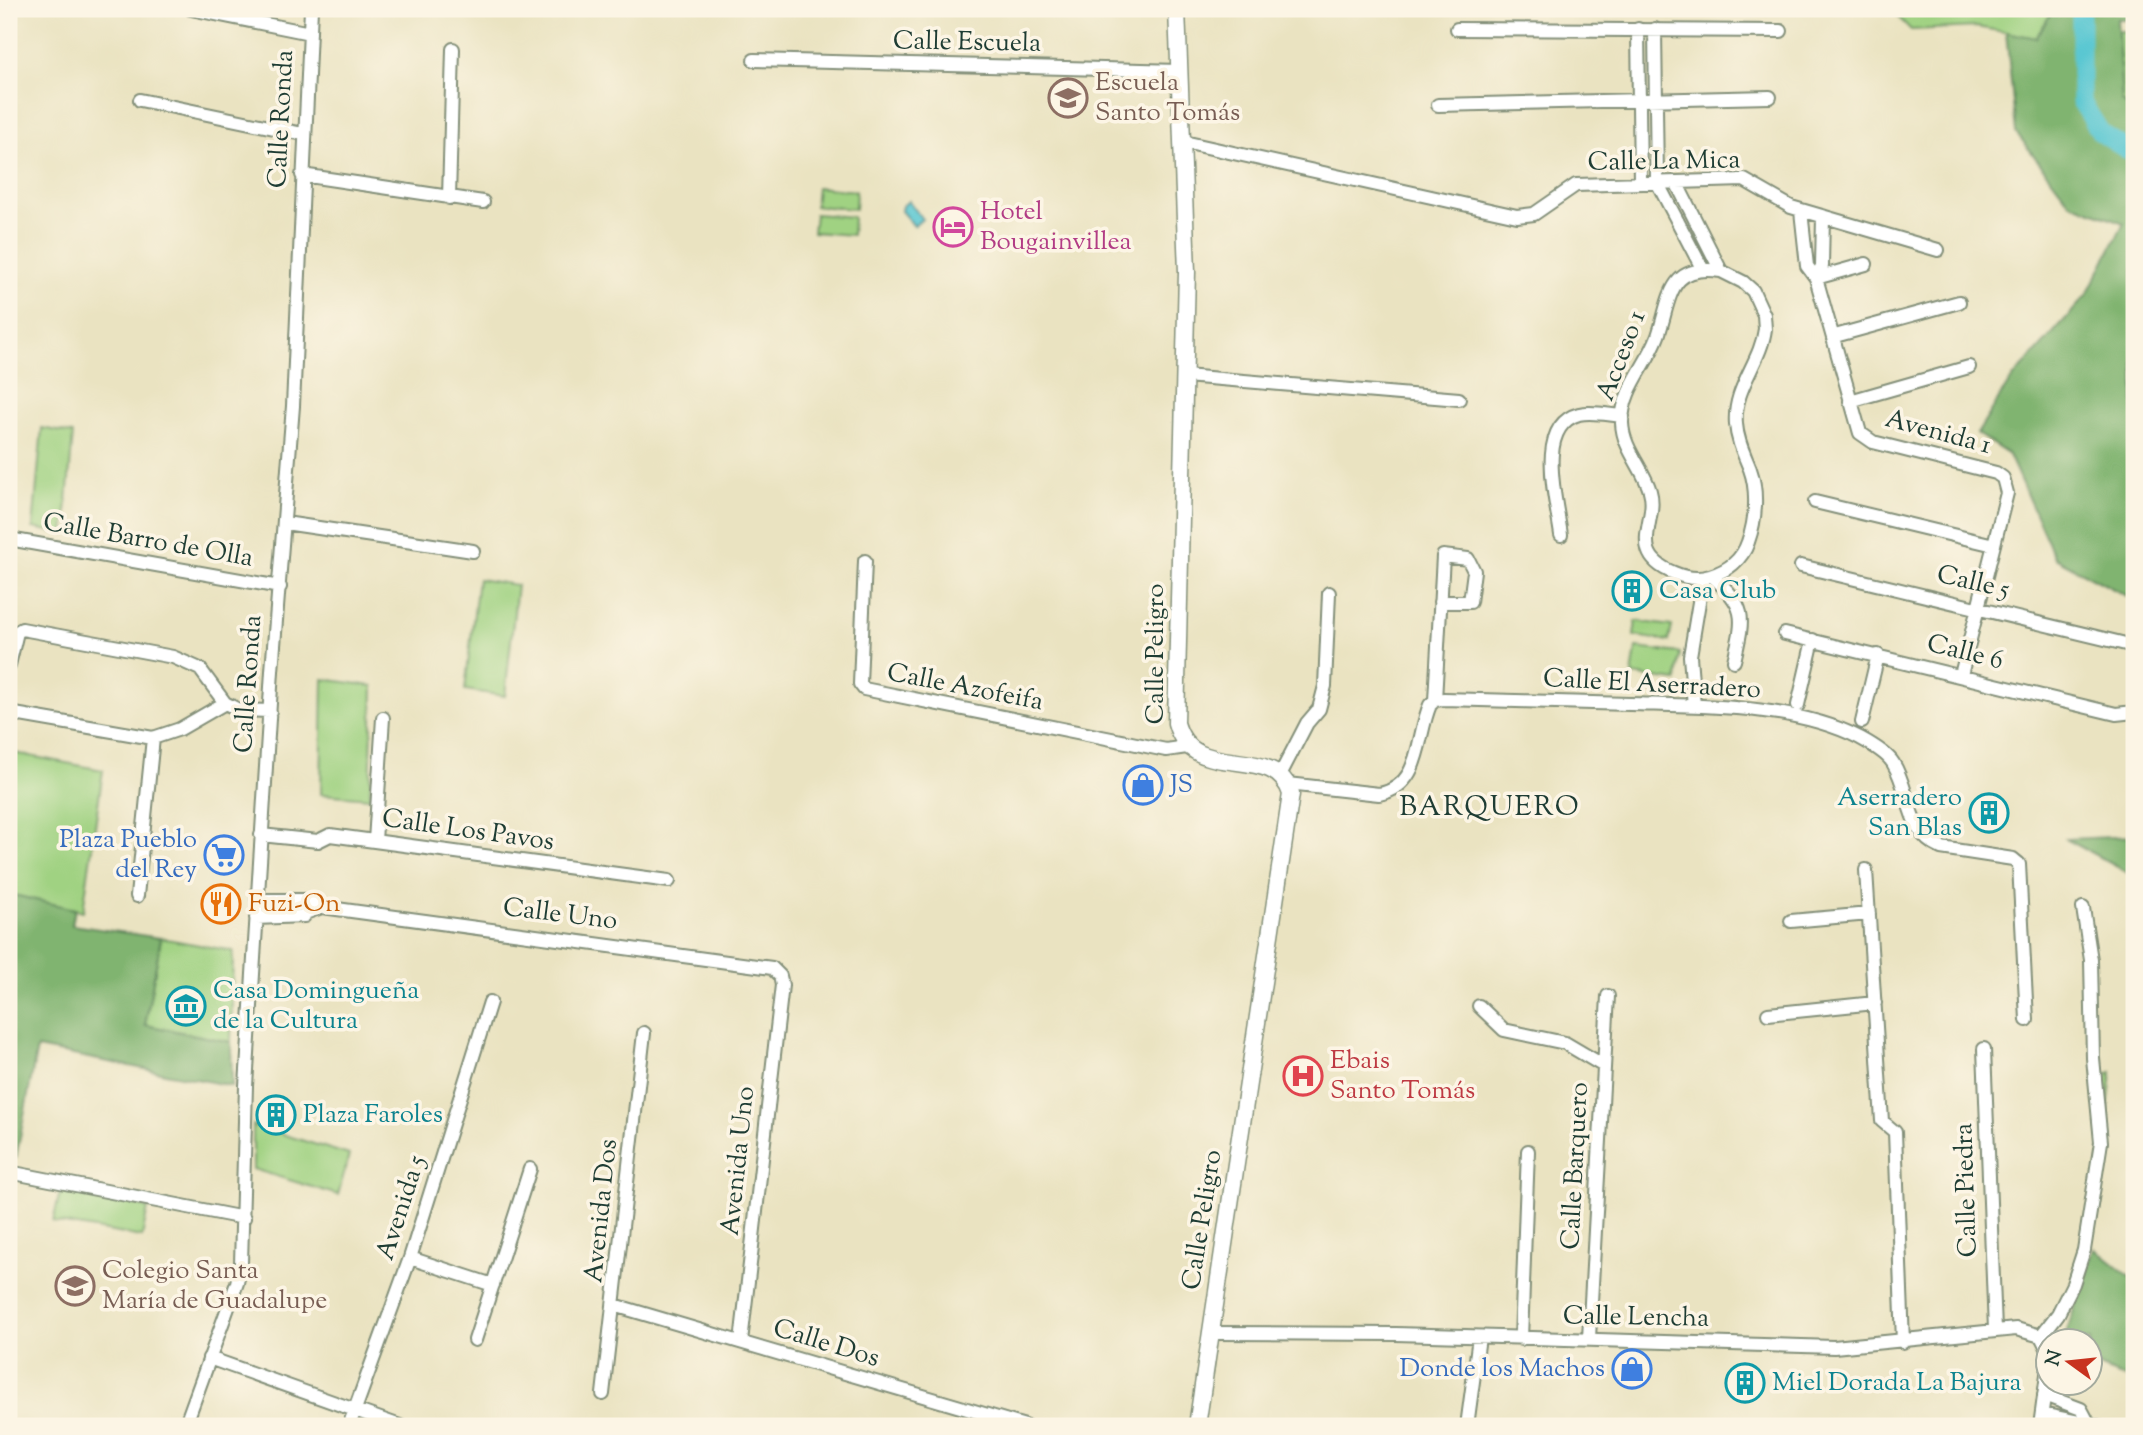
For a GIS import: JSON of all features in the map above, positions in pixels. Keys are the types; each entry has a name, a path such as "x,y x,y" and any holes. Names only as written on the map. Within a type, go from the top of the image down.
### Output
{"main road":[{"name":"Calle Peligro","path":"1177,9 1184,142 1185,376 1176,723 1187,747 1197,754 1256,765 1284,779 1291,812 1197,1426"}],"street":[{"path":"191,9 310,33"},
{"name":"Calle Ronda","path":"185,1426 239,1273 244,1218 246,1086 261,835 285,523 311,9"},
{"path":"1457,29 1781,31"},
{"path":"1638,29 1640,183"},
{"path":"1655,29 1657,182 1703,270 1721,271 1742,282 1753,292 1764,314 1765,328 1736,410 1737,436 1753,482 1755,509 1748,542 1734,564 1708,577"},
{"path":"449,198 453,49"},
{"name":"Calle Escuela","path":"754,60 1180,71"},
{"path":"1438,105 1770,97"},
{"path":"140,100 303,134"},
{"name":"Calle La Mica","path":"1184,142 1517,216 1534,214 1576,185 1744,180 1801,211 1938,250"},
{"path":"302,175 483,201"},
{"path":"1676,182 1721,271"},
{"name":"Avenida 1","path":"1801,211 1807,266 1816,278 1835,336 1860,433 1873,442 1996,472 2003,478 2007,493 1961,675"},
{"name":"Avenida 1","path":"1816,278 1822,266 1823,216"},
{"path":"1816,278 1866,264"},
{"name":"Acceso 1","path":"1703,270 1685,275 1668,295 1657,336 1626,396 1623,416 1628,446 1652,496 1646,532 1651,554 1670,571 1708,577"},
{"path":"1835,336 1959,302"},
{"path":"1850,401 1969,368"},
{"path":"1185,376 1459,399"},
{"path":"1561,535 1551,457 1558,430 1579,414 1623,416"},
{"path":"1815,502 1994,545"},
{"path":"285,523 473,551"},
{"name":"Calle Barro de Olla","path":"9,540 280,587"},
{"name":"Calle Azofeifa","path":"865,561 860,684 864,689 1166,750 1187,747"},
{"name":"Calle 5","path":"1801,566 2134,646"},
{"path":"1708,577 1738,603 1742,611 1743,621 1734,662"},
{"path":"1694,706 1690,656 1708,577"},
{"path":"1329,593 1325,686 1319,709 1307,723 1284,779 1379,794 1392,791 1410,773 1427,713 1435,700 1440,601"},
{"path":"9,665 14,638 22,629 180,660 200,669 225,703 239,710 270,712"},
{"name":"Calle 6","path":"1785,634 2116,713 2134,712"},
{"path":"1798,705 1813,640"},
{"path":"1862,722 1878,655"},
{"name":"Calle El Aserradero","path":"1435,700 1728,707 1796,718 1830,726 1861,738 1892,761 1913,816 1931,844 2017,860 2021,868 2027,1020"},
{"path":"9,713 153,738 180,729 225,703"},
{"path":"375,841 383,718"},
{"path":"137,896 153,738"},
{"name":"Calle Los Pavos","path":"261,835 318,841 330,835 669,881"},
{"path":"1866,870 1882,1121 1895,1132 1903,1342"},
{"name":"Calle Uno","path":"257,900 307,900 322,907 764,965 779,976 782,985"},
{"name":"Calle Uno","path":"256,918 304,916 305,913 322,907"},
{"path":"2049,1326 2073,1284 2084,1250 2101,1142 2093,1058 2091,960 2083,908"},
{"path":"1791,921 1869,914"},
{"name":"Avenida Uno","path":"741,1342 782,985"},
{"name":"Calle Barquero","path":"1589,1338 1608,996"},
{"name":"Avenida 5","path":"349,1426 410,1258 490,1002"},
{"path":"1768,1014 1875,1003"},
{"path":"1479,1006 1504,1030 1564,1043 1604,1066"},
{"name":"Avenida Dos","path":"603,1394 644,1033"},
{"name":"Calle Piedra","path":"1984,1049 1995,1330"},
{"path":"1521,1339 1528,1151"},
{"path":"475,1340 530,1169"},
{"path":"9,1172 244,1218"},
{"path":"410,1258 493,1284"},
{"name":"Calle Dos","path":"614,1305 1025,1426"},
{"name":"Calle Lencha","path":"1211,1333 1589,1338 1834,1347 1903,1342 1995,1330 2016,1329 2035,1334"},
{"path":"1467,1426 1479,1337"},
{"path":"209,1358 400,1426"},
{"path":"2044,1396 2041,1420 2094,1425"},
{"path":"2047,1396 2081,1409 2094,1425"}],"green space":[{"path":"1890,9 2054,9 2036,38 1977,27 1911,30"},
{"path":"2054,9 2134,9 2134,19 2117,19 2122,101 2134,113 2134,600 2055,558 2009,455 1977,434 2010,381 2087,295 2124,223 2070,203 2016,132 2006,32 2036,38"},
{"path":"2118,31 2134,32 2134,113 2122,101"},
{"path":"817,187 856,191 855,209 815,206"},
{"path":"815,214 853,217 852,235 813,232"},
{"path":"42,428 73,434 64,534 33,528"},
{"path":"478,579 517,585 505,696 465,690"},
{"path":"1636,621 1672,626 1669,641 1634,636"},
{"path":"1636,648 1680,653 1677,681 1632,675"},
{"path":"323,679 373,686 370,798 321,794"},
{"path":"9,752 103,770 83,911 9,894"},
{"path":"2134,836 2134,876 2066,839"},
{"path":"9,894 75,909 72,925 161,938 145,1025 231,1042 232,1086 37,1048 16,1158 9,1157"},
{"path":"161,938 233,951 231,1042 145,1025"},
{"path":"2112,1072 2106,1124 2101,1124 2098,1077"},
{"path":"253,1125 349,1155 338,1195 253,1169"},
{"path":"61,1188 148,1208 142,1237 53,1222"},
{"path":"2094,1248 2134,1280 2134,1381 2104,1369 2104,1326 2069,1326"}],"water":[{"path":"909,201 922,219 914,226 901,211 902,206"}],"waterway":[{"path":"2081,9 2081,101 2101,133 2134,154"}],"place":[{"name":"Escuela Santo Tomás","path":"1068,98"},
{"name":"Hotel Bougainvillea","path":"953,227"},
{"name":"Casa Club","path":"1632,591"},
{"name":"JS","path":"1143,785"},
{"name":"Aserradero San Blas","path":"1989,813"},
{"name":"Plaza Pueblo del Rey","path":"224,855"},
{"name":"Fuzi-On","path":"221,904"},
{"name":"Casa Domingueña de la Cultura","path":"186,1006"},
{"name":"Ebais Santo Tomás","path":"1303,1076"},
{"name":"Plaza Faroles","path":"276,1115"},
{"name":"Colegio Santa María de Guadalupe","path":"75,1286"},
{"name":"Donde los Machos","path":"1632,1369"},
{"name":"Miel Dorada La Bajura","path":"1745,1383"}],"district":[{"name":"BARQUERO","path":"1490,808"}]}
